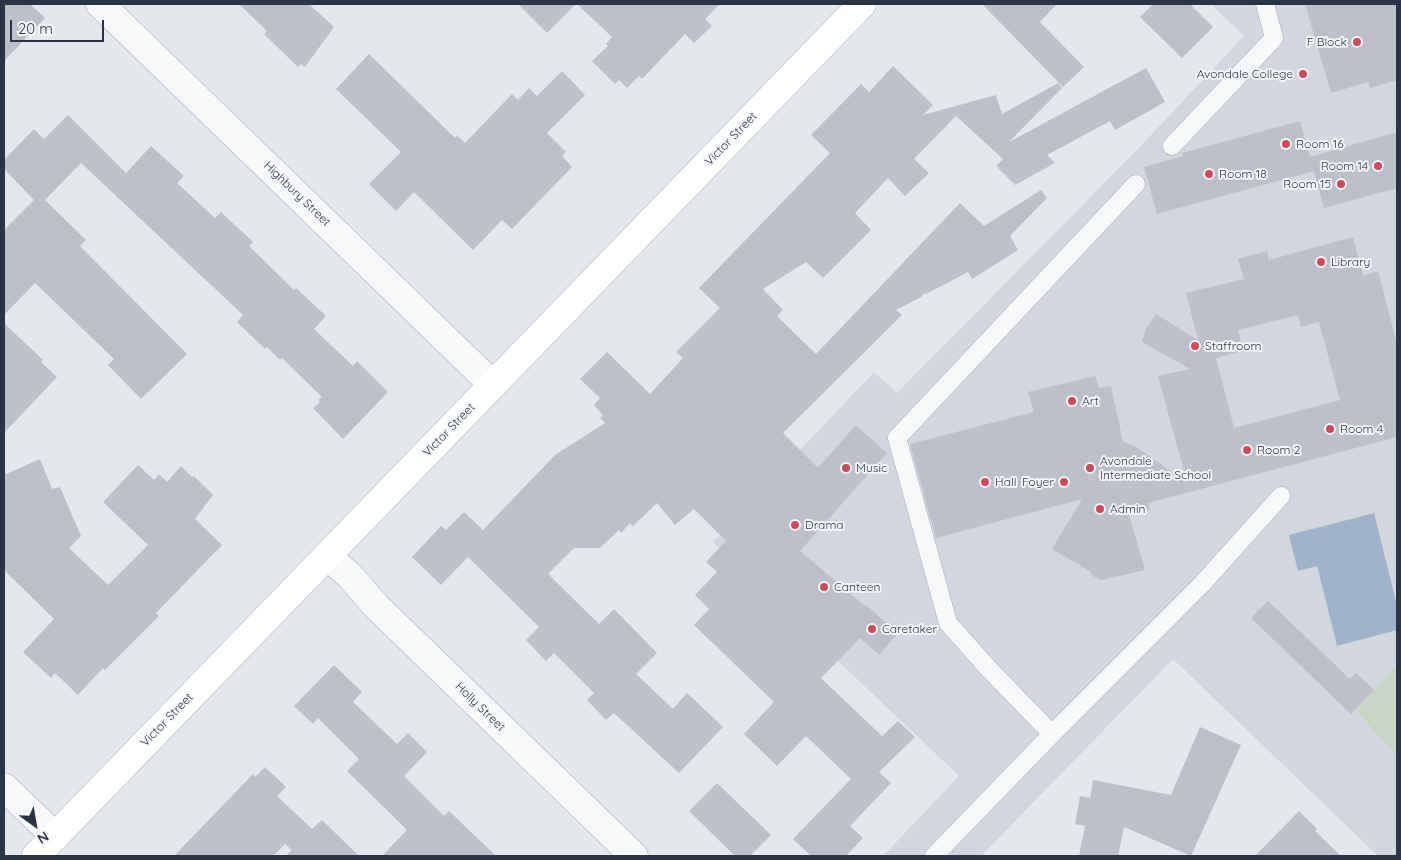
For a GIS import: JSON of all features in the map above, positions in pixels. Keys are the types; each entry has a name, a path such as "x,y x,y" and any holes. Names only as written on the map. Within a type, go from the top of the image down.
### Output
{"street":[{"name":"Highbury Street","path":"100,4 493,385"},
{"name":"Victor Street","path":"36,856 862,4"},
{"name":"Holly Street","path":"327,556 349,575 377,606 634,856"},
{"path":"4,787 55,836"}],"lane":[{"path":"1172,146 1274,38 1265,4"},
{"path":"1052,734 987,667 948,623 897,438 1136,184"},
{"path":"934,856 1052,734 1202,584 1281,496"}],"shaded area":[{"name":"Avondale Intermediate School","path":"1211,4 1397,4 1397,856 1378,856 1173,659 981,856 883,856 959,776 713,542 874,372 897,393 1135,152 1244,36"}],"green space":[{"path":"1397,665 1397,755 1356,711"}],"water":[{"path":"1374,513 1397,606 1397,630 1337,646 1317,566 1298,571 1289,535"}],"building":[{"path":"4,4 30,4 45,18 4,61"},
{"path":"239,4 309,4 334,27 305,67 301,64 298,67 264,34 267,31"},
{"path":"518,4 576,4 547,33"},
{"path":"577,4 720,4 705,19 712,26 694,43 685,34 642,79 639,76 627,88 619,80 615,84 592,61 608,46 606,44 612,37"},
{"path":"982,4 1057,4 1040,22 1084,67 1063,87"},
{"path":"1153,4 1190,4 1213,27 1182,58 1140,17"},
{"name":"F Block","path":"1305,4 1397,4 1397,80 1370,88 1368,82 1331,93"},
{"path":"369,54 455,138 457,135 465,143 512,94 518,100 529,88 537,96 562,71 585,95 547,133 566,152 562,156 572,167 512,229 502,220 473,250 414,192 396,211 369,184 401,152 336,89"},
{"path":"893,66 933,105 923,115 996,95 1002,114 1058,83 1062,88 1009,142 1146,68 1165,102 1115,130 1110,121 1047,155 1055,163 1015,185 996,166 1003,159 956,116 914,159 929,173 905,196 888,178 855,213 871,230 823,278 806,262 763,289 783,310 777,316 816,354 960,203 984,226 1041,190 1047,198 1010,236 1018,250 972,279 968,272 896,310 902,315 783,433 818,468 856,425 887,453 800,551 898,633 879,655 860,638 821,678 882,736 898,721 915,737 879,772 891,783 850,826 863,838 846,856 811,856 793,839 851,779 806,736 777,766 744,734 774,702 694,625 709,609 695,595 717,572 706,562 726,541 694,509 675,525 657,503 633,526 630,523 621,533 619,530 600,548 574,548 548,574 599,624 614,609 657,653 636,674 673,709 687,693 723,727 679,773 614,713 606,720 587,700 594,693 554,653 546,661 526,640 539,627 468,557 441,585 412,557 441,526 446,530 464,512 483,530 555,455 605,423 600,418 603,415 594,405 600,398 580,379 607,352 650,394 683,358 676,352 720,308 699,288 830,153 811,135 861,84 869,92"},
{"path":"68,115 126,173 151,146 184,176 177,183 215,218 221,212 253,242 249,246 294,290 296,288 326,316 314,329 353,366 357,361 388,392 343,439 313,408 320,402 318,400 322,397 282,358 280,360 267,347 265,349 237,322 243,315 81,163 45,200 86,240 80,246 187,354 141,399 108,365 114,359 35,283 4,315 4,230 34,200 4,169 4,160 34,129 44,139"},
{"path":"1300,121 1314,171 1157,214 1144,167 1183,156 1182,153"},
{"path":"1397,132 1397,188 1324,208 1310,157"},
{"path":"1353,237 1363,276 1378,271 1397,344 1397,437 1148,503 1150,510 1129,515 1145,570 1101,580 1052,549 1082,499 936,538 910,444 1034,412 1028,392 1095,376 1099,388 1111,386 1123,442 1133,445 1187,482 1158,376 1190,369 1142,342 1146,328 1156,314 1198,340 1186,293 1244,279 1238,259 1267,251 1269,260","holes":["1298,315 1301,327 1319,322 1340,400 1234,428 1216,358 1243,351 1238,330"]},
{"path":"4,323 43,360 41,362 57,377 4,433"},
{"path":"40,459 52,489 60,487 81,536 69,548 108,585 148,545 103,502 138,465 154,480 159,474 167,482 181,466 192,477 194,476 213,495 195,519 222,545 156,613 159,616 105,670 103,668 78,695 55,673 51,678 23,652 54,619 4,570 4,475"},
{"path":"1268,601 1350,679 1356,673 1374,690 1351,714 1251,618"},
{"path":"334,665 362,692 353,702 397,744 408,733 427,752 404,776 444,816 449,811 496,856 382,856 407,830 347,771 359,759 318,718 313,724 294,706"},
{"path":"1200,727 1241,745 1191,856 1124,827 1118,856 1079,856 1085,826 1075,824 1080,796 1090,798 1093,780 1171,795"},
{"path":"265,767 286,787 277,796 312,829 322,820 359,856 286,856 292,850 285,844 273,856 174,856 253,774 255,777"},
{"path":"717,783 771,835 750,856 735,856 689,811"},
{"path":"1299,811 1317,829 1315,831 1341,856 1255,856"}],"place":[{"name":"F Block","path":"1357,42"},
{"name":"Avondale College","path":"1303,74"},
{"name":"Room 16","path":"1286,144"},
{"name":"Room 14","path":"1378,166"},
{"name":"Room 18","path":"1209,174"},
{"name":"Room 15","path":"1341,184"},
{"name":"Library","path":"1321,262"},
{"name":"Staffroom","path":"1195,346"},
{"name":"Art","path":"1072,401"},
{"name":"Room 4","path":"1330,429"},
{"name":"Room 2","path":"1247,450"},
{"name":"Music","path":"846,468"},
{"name":"Avondale Intermediate School","path":"1090,468"},
{"name":"Hall","path":"985,482"},
{"name":"Foyer","path":"1064,482"},
{"name":"Admin","path":"1100,509"},
{"name":"Drama","path":"795,525"},
{"name":"Canteen","path":"824,587"},
{"name":"Caretaker","path":"872,629"}]}
